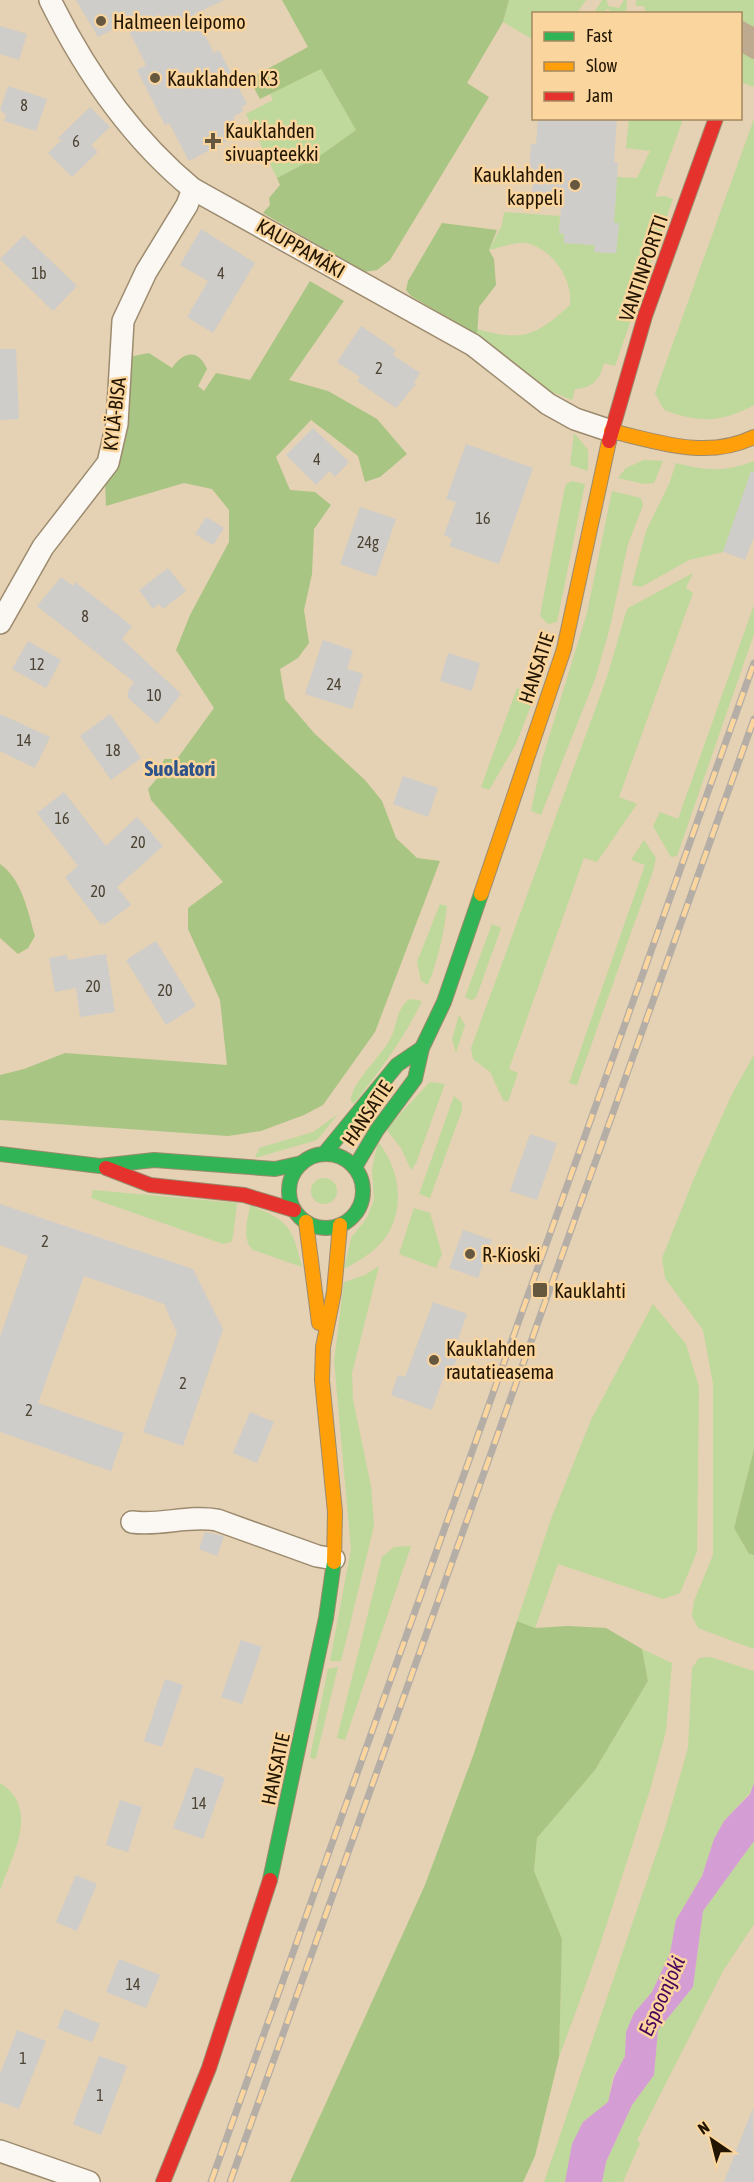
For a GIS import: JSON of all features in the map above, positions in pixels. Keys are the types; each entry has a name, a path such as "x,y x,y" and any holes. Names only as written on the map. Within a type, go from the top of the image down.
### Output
{"main road":[{"name":"VANTINPORTTI","path":"611,431 645,316 715,120"},
{"path":"611,431 708,449 728,447 754,437"},
{"name":"HANSATIE","path":"355,1167 377,1130 414,1080 422,1048 444,1002 564,649 611,431"},
{"name":"HANSATIE","path":"324,1154 397,1065 422,1048"},
{"path":"0,1154 100,1166 154,1160 247,1169 275,1169 324,1154 342,1157 355,1167 362,1181 362,1200 357,1212 340,1226 318,1227 306,1222 294,1210 244,1196 150,1185 100,1166"},
{"path":"294,1210 289,1186 302,1162"},
{"name":"HANSATIE","path":"163,2182 234,1998 264,1904 284,1823 326,1618 334,1559 335,1512 321,1380 322,1347 306,1222"},
{"name":"HANSATIE","path":"322,1347 333,1292 340,1226"}],"street":[{"name":"KAUPPAMÄKI","path":"50,0 100,84 135,134 162,164 193,189 473,345 549,404 575,418 611,431"},
{"name":"KYLÄ-BISA","path":"0,623 43,547 108,463 117,424 123,321 142,279 187,205 193,189"},
{"path":"132,1522 144,1524 199,1517 217,1520 317,1556 334,1559"},
{"path":"0,2151 88,2182"}],"green space":[{"path":"282,0 509,0 503,22 467,83 489,97 390,260 377,270 364,272 263,213 270,205 269,198 280,185 277,178 321,155 356,130 321,69 260,99 249,79 308,47"},
{"path":"509,0 586,0 578,12 532,12 532,39 503,22"},
{"path":"602,0 607,0 608,6 619,8 624,0 627,0 626,12 611,12 606,9 604,12 595,12"},
{"path":"636,0 754,0 754,87 742,82 742,12 646,12 644,6 636,6"},
{"path":"321,69 356,130 321,155 277,178 246,114 273,100 270,94"},
{"path":"754,119 754,405 720,418 688,417 664,410 655,393"},
{"path":"629,120 683,120 655,197 665,196 673,199 615,366 604,363 595,382 587,387 575,389 572,400 547,390 477,335 477,329 506,335 528,334 548,324 570,305 565,276 553,258 536,246 522,243 489,250 502,225 504,212 560,216 559,233 564,234 564,243 595,245 594,252 616,253 619,223 614,223 617,177 637,178 650,151 626,148"},
{"path":"442,223 497,230 489,250 494,259 496,285 479,307 477,335 411,296 406,290 408,281"},
{"path":"310,281 344,301 289,380 328,391 377,419 407,454 380,477 365,482 358,456 311,420 276,457 290,490 315,492 331,505 314,529 312,574 304,610 309,643 298,658 280,669 285,699 314,733 365,780 382,801 396,838 417,858 440,861 375,1032 323,1105 304,1115 261,1131 228,1136 0,1120 0,1075 24,1069 65,1053 227,1065 220,1000 188,929 188,908 223,882 151,800 148,789 158,777 164,759 177,759 214,708 176,650 190,615 229,542 229,510 212,489 184,483 106,506 105,481 128,357 149,353 172,368 181,358 195,355 207,369 198,386 204,391 216,373 250,380"},
{"path":"574,433 588,450 588,471 570,465"},
{"path":"644,460 663,461 654,483 644,484 618,478 626,468"},
{"path":"754,461 754,506 741,502 723,552 689,560 641,587 632,585 646,531 669,484 676,463 696,468 725,469"},
{"path":"572,481 585,484 557,622 548,624 540,616 564,492 566,484"},
{"path":"612,491 641,498 643,505 628,544 609,631 595,679 541,815 531,811 542,760 587,613"},
{"path":"693,573 686,588 693,593 619,797 637,804 597,862 584,858 509,1069 518,1073 508,1102 503,1100 490,1072 473,1059 471,1048 607,677 626,612 628,608"},
{"path":"754,605 754,634 677,856 671,857 653,826 660,812 678,819"},
{"path":"517,688 531,693 533,700 516,744 489,790 481,787"},
{"path":"644,840 656,858 653,871 577,1085 569,1083 645,865 631,860"},
{"path":"0,864 8,870 19,887 35,936 28,948 18,954 0,938"},
{"path":"440,904 447,906 446,916 435,966 428,985 421,981 417,962"},
{"path":"492,924 501,928 476,998 471,1000 465,997"},
{"path":"410,999 422,1001 399,1042 354,1104 351,1101 355,1087 385,1048 392,1036 402,1007"},
{"path":"459,1015 465,1025 456,1053 452,1039"},
{"path":"754,1055 754,1449 734,1528 749,1554 754,1555 754,1649 698,1628 692,1616 694,1601 713,1555 713,1384 703,1330 665,1278 662,1258 695,1176 733,1092"},
{"path":"430,1082 445,1084 416,1163 411,1170 401,1148 386,1129"},
{"path":"454,1096 462,1103 462,1110 430,1198 419,1194"},
{"path":"338,1114 317,1140 255,1158 259,1148 313,1132"},
{"path":"378,1142 393,1167 397,1181 397,1210 386,1237 376,1248 344,1269 351,1238 367,1218 374,1200 372,1169"},
{"path":"324,1178 333,1182 337,1191 333,1200 324,1204 315,1200 311,1191 315,1182"},
{"path":"93,1190 237,1203 233,1237 231,1242 223,1244 91,1198"},
{"path":"250,1205 273,1216 287,1227 295,1242 302,1267 253,1250 246,1235"},
{"path":"414,1208 430,1213 442,1254 436,1268 399,1254"},
{"path":"379,1266 352,1373 353,1400 371,1486 374,1526 341,1661 330,1661 351,1549 334,1361 344,1282 365,1275"},
{"path":"653,1304 686,1344 699,1387 697,1552 680,1593 663,1599 558,1564 535,1628 517,1621 551,1519 591,1420"},
{"path":"754,1449 754,1555 749,1554 734,1528"},
{"path":"411,1546 345,1740 337,1738 382,1557 394,1547"},
{"path":"517,1621 535,1628 568,1626 606,1628 642,1649 648,1681 595,1770 537,1838 534,1871 562,1939 559,2057 535,2156 523,2182 290,2182 425,1885 474,1753"},
{"path":"642,1649 672,1663 666,1731 650,1790 597,1954 559,2057 562,1939 534,1871 537,1838 595,1770 648,1681"},
{"path":"710,1657 754,1671 754,1783 750,1793 724,1821 714,1839 702,1876 676,1920 670,1953 652,1992 634,2013 626,2032 625,2056 613,2077 608,2102 583,2122 565,2182 544,2182 665,1828 688,1748 692,1668 699,1658"},
{"path":"338,1667 316,1758 313,1759 310,1757 328,1669"},
{"path":"0,1783 12,1794 19,1806 21,1819 16,1848 0,1891"},
{"path":"754,1841 754,1924 723,1971 637,2140 640,2143 623,2182 602,2182 606,2162 632,2105 654,2075 658,2030 693,1987 703,1911"}],"water":[{"name":"Espoonjoki","path":"754,1783 754,1841 703,1911 693,1987 658,2030 654,2075 632,2105 606,2162 602,2182 565,2182 572,2144 583,2122 608,2102 614,2077 625,2056 626,2032 634,2013 652,1992 670,1953 676,1920 702,1876 714,1839 724,1821 750,1794"}],"building":[{"path":"76,0 224,0 194,14 214,53 219,50 247,104 241,107 243,111 233,117 241,134 189,161 169,123 165,125 137,70 146,65 125,23 98,37"},
{"path":"0,26 27,34 19,60 0,54"},
{"path":"8,86 47,99 36,131 4,121 6,115 0,110"},
{"path":"90,107 110,127 91,145 98,152 72,177 48,153 62,140 57,139"},
{"name":"Kauklahden kappeli","path":"538,120 617,120 614,162 618,163 614,223 619,223 616,253 594,252 595,245 564,243 564,234 559,233 561,208 549,207 550,194 532,193 534,174 529,174 531,144 536,144"},
{"path":"201,229 255,263 213,333 187,317 208,281 180,265"},
{"path":"24,235 77,286 53,311 0,259"},
{"path":"361,326 396,350 393,355 420,373 414,382 416,384 396,408 357,381 360,377 337,362"},
{"path":"0,349 16,349 19,419 0,420"},
{"path":"313,428 349,462 335,477 329,471 316,485 286,455"},
{"path":"466,444 533,468 499,564 449,546 452,539 444,535 456,502 446,499"},
{"path":"751,471 754,472 754,537 745,560 723,552"},
{"path":"360,507 396,519 376,577 340,564"},
{"path":"206,517 224,528 213,545 195,534"},
{"path":"168,568 186,591 163,609 159,604 153,609 139,590"},
{"path":"61,577 73,586 75,582 132,626 122,639 181,694 157,724 128,698 128,691 134,682 37,606"},
{"path":"323,640 353,650 347,669 363,674 352,709 305,694"},
{"path":"28,641 61,660 46,688 12,669"},
{"path":"448,653 480,663 472,691 440,681"},
{"path":"0,714 50,737 35,768 0,751"},
{"path":"110,714 141,758 111,780 80,736"},
{"path":"403,776 438,788 428,817 393,804"},
{"path":"64,792 106,846 137,817 163,846 117,887 131,905 104,925 101,920 102,926 65,877 78,866 37,813"},
{"path":"156,941 196,1006 166,1025 126,960"},
{"path":"106,954 115,1012 80,1017 76,988 55,992 49,958 67,955 68,960"},
{"path":"530,1134 557,1143 537,1200 510,1191"},
{"path":"0,1204 193,1269 223,1329 183,1446 143,1432 177,1333 164,1304 84,1276 38,1403 124,1433 111,1471 0,1432 0,1337 28,1256 0,1245"},
{"name":"R-Kioski","path":"463,1230 492,1240 478,1278 449,1268"},
{"name":"Kauklahden rautatieasema","path":"433,1302 467,1314 455,1348 460,1350 452,1372 446,1370 432,1410 391,1395 398,1375 405,1377"},
{"path":"250,1412 274,1422 257,1463 233,1453"},
{"path":"205,1532 224,1536 217,1556 199,1549"},
{"path":"241,1640 262,1647 242,1704 221,1697"},
{"path":"165,1679 183,1685 162,1747 144,1741"},
{"path":"195,1767 225,1778 203,1839 173,1828"},
{"path":"120,1800 142,1807 128,1852 106,1845"},
{"path":"76,1875 97,1884 77,1931 56,1922"},
{"path":"119,1959 160,1975 146,2008 106,1992"},
{"path":"65,2009 100,2024 92,2042 57,2028"},
{"path":"17,2030 46,2041 19,2109 0,2102 0,2074"},
{"path":"99,2056 127,2066 101,2135 73,2124"},
{"path":"753,2108 754,2182 724,2182"}],"tunnel":[{"path":"742,48 754,27"}],"railway":[{"path":"211,2182 754,663"},
{"path":"230,2182 754,719"}],"traffic: fast":[{"path":"355,1167 377,1130 415,1079 422,1048 444,1002 481,894"},
{"path":"324,1154 397,1065 422,1048"},
{"path":"0,1154 100,1166 154,1160 275,1169 302,1163"},
{"path":"326,1154 347,1160 357,1170 363,1191 357,1212 347,1222 326,1228 305,1222 295,1212 289,1191 295,1170 305,1160 326,1154"},
{"path":"270,1880 326,1618 334,1562"}],"traffic: slow":[{"path":"611,431 665,444 701,448 736,444 754,437"},
{"path":"481,894 564,649 609,441"},
{"path":"306,1222 319,1323"},
{"path":"334,1562 335,1512 322,1380 323,1347 334,1292 340,1225"}],"traffic: jam":[{"path":"609,441 645,316 715,120"},
{"path":"106,1168 150,1185 244,1195 294,1210"},
{"path":"163,2182 209,2068 270,1880"}],"place":[{"name":"Halmeen leipomo","path":"101,21"},
{"name":"Kauklahden K3","path":"155,78"},
{"name":"Kauklahden sivuapteekki","path":"213,141"},
{"name":"Kauklahden kappeli","path":"575,185"},
{"name":"R-Kioski","path":"470,1254"},
{"name":"Kauklahti","path":"540,1290"},
{"name":"Kauklahden rautatieasema","path":"434,1360"}],"district":[{"name":"Suolatori","path":"180,768"}]}
